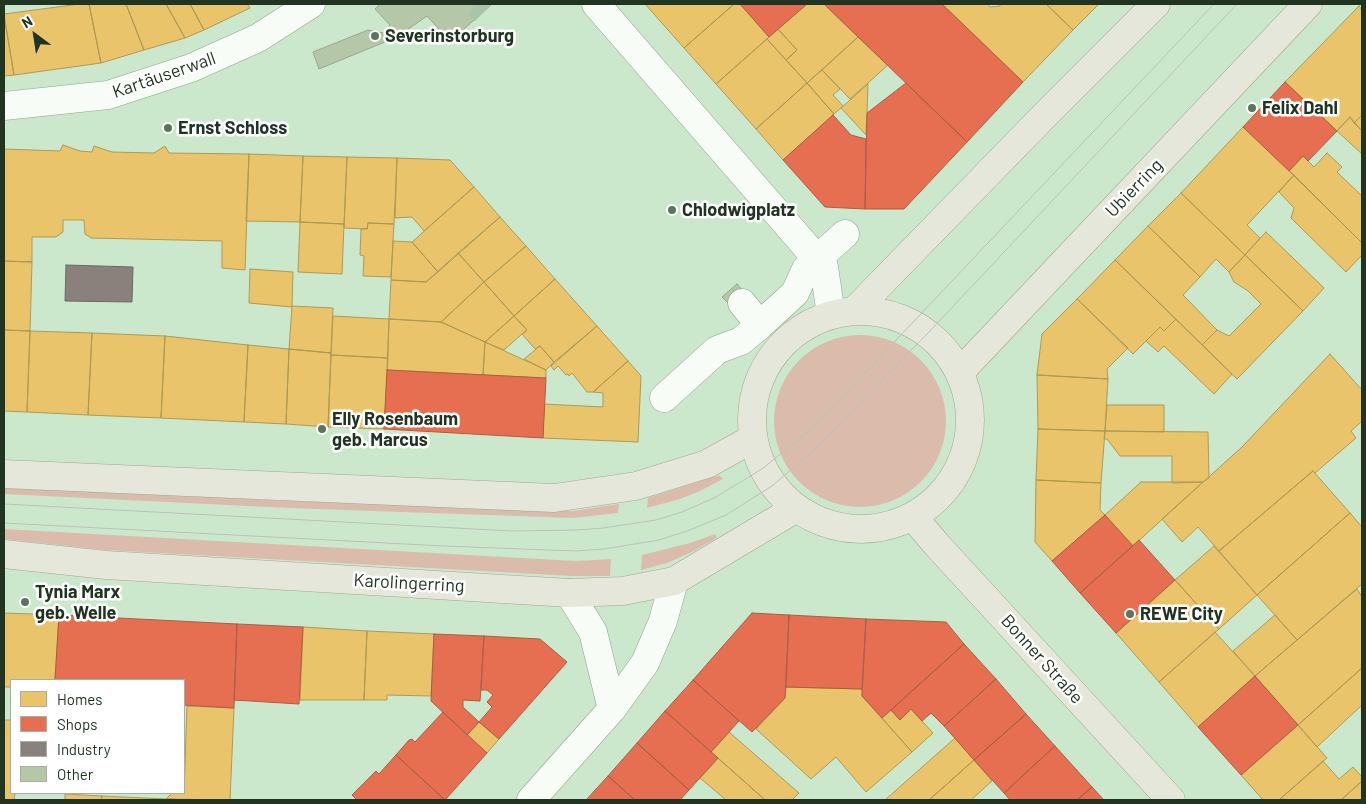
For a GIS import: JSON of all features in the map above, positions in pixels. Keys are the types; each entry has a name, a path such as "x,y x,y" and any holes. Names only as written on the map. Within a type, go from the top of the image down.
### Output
{"main road":[{"path":"842,313 1156,4"},
{"name":"Ubierring","path":"960,372 1308,4"},
{"path":"842,313 883,313 911,322 928,333 946,350 960,372 972,412 967,454 946,491 914,518 861,531 831,527 795,509 772,486 762,470 752,439 752,407 761,376 778,349 802,328 842,313"},
{"path":"4,474 554,498 636,486 707,464 752,439"},
{"name":"Karolingerring","path":"4,554 106,565 570,593 622,590 674,581 795,509"},
{"name":"Bonner Straße","path":"914,518 1171,800"}],"street":[{"name":"Kartäuserwall","path":"4,106 108,95 191,68 258,38 311,4"},
{"path":"596,4 824,267 842,313"},
{"path":"664,398 717,350 741,341 760,325 795,293 806,269 845,234"},
{"path":"742,304 760,325"},
{"path":"531,800 612,709 645,663 663,621 674,581"},
{"path":"570,593 593,632 612,709"}],"shaded area":[{"path":"852,335 868,335 901,345 921,360 936,380 944,404 946,421 944,438 936,462 921,482 901,497 885,503 868,507 852,507 819,497 794,476 784,462 778,446 774,429 774,413 784,380 805,355 819,345 835,339"},
{"path":"719,475 723,479 700,491 680,499 647,508 648,498"},
{"path":"4,486 290,501 573,511 619,504 618,513 573,518 289,508 4,494"},
{"path":"4,529 576,561 611,559 610,576 572,576 106,550 4,539"},
{"path":"715,534 717,538 692,552 667,563 641,570 642,555 690,543"}],"building: Homes":[{"path":"89,4 101,63 14,75 4,14"},
{"path":"89,4 126,4 144,50 101,63"},
{"path":"126,4 166,4 185,38 144,50"},
{"path":"166,4 190,4 204,30 185,38"},
{"path":"190,4 247,4 250,8 204,30"},
{"path":"645,4 734,4 684,48"},
{"path":"734,4 740,4 769,37 716,84 684,48"},
{"path":"807,4 824,4 858,37 807,83 786,60 797,50 778,29"},
{"path":"942,4 987,4 990,7 1000,6 1000,4 1046,4 1073,30 1023,82"},
{"path":"1046,4 1099,4 1073,30"},
{"path":"1359,6 1362,10 1362,115 1354,123 1350,117 1337,131 1285,82"},
{"path":"4,16 14,75 4,76"},
{"path":"778,29 797,50 786,60 767,39"},
{"path":"858,37 888,65 850,99 822,70"},
{"path":"767,39 807,83 756,129 716,84"},
{"path":"822,70 840,89 833,95 843,106 834,114 807,83"},
{"path":"807,83 834,114 783,160 756,129"},
{"path":"868,84 867,113 866,135 841,108"},
{"path":"1362,115 1362,131 1354,123"},
{"path":"1350,117 1362,131 1362,154 1337,131"},
{"path":"1243,127 1294,175 1247,225 1260,238 1245,255 1181,193"},
{"path":"63,145 80,151 92,152 94,146 112,152 154,153 165,146 169,153 249,154 245,270 222,268 222,241 91,238 85,234 84,220 63,220 63,232 56,237 32,237 32,262 4,261 4,149 60,151"},
{"path":"1327,153 1342,167 1337,172 1362,196 1362,243 1289,171 1303,156 1314,167"},
{"path":"249,154 303,156 300,222 246,221"},
{"path":"303,156 347,157 344,224 300,222"},
{"path":"347,157 397,158 394,224 368,223 367,229 344,228"},
{"path":"397,158 450,160 474,187 424,231 412,217 395,218"},
{"path":"1294,175 1362,243 1362,255 1346,272 1291,218 1294,208 1279,192"},
{"path":"474,187 500,217 438,272 412,242"},
{"path":"1181,193 1245,255 1229,272 1216,259 1200,277 1148,226"},
{"path":"500,217 526,246 484,282 458,253"},
{"path":"300,222 344,224 342,274 298,272"},
{"path":"368,223 394,224 391,277 363,276 364,256 360,255 361,229 367,229"},
{"path":"1148,226 1200,277 1183,295 1217,330 1202,345 1115,260"},
{"path":"1266,232 1324,288 1303,311 1245,255"},
{"path":"393,241 412,242 438,272 426,282 391,280"},
{"path":"526,246 555,279 514,316 484,282"},
{"path":"458,253 484,282 441,322 389,319 391,280 426,282"},
{"path":"1245,255 1303,311 1237,379 1202,345 1217,330 1229,336 1261,304 1248,291 1234,282 1229,272"},
{"path":"1115,260 1176,319 1164,331 1160,327 1133,354 1077,299"},
{"path":"4,261 32,262 30,331 4,330"},
{"path":"250,269 293,272 292,307 249,303"},
{"path":"555,279 597,326 554,362 540,346 535,349 522,334 527,330 514,316"},
{"path":"484,282 514,316 485,342 441,322"},
{"path":"1077,299 1128,348 1107,369 1108,379 1037,375 1042,334"},
{"path":"292,306 333,308 331,353 289,349"},
{"path":"333,316 389,319 388,358 331,355"},
{"path":"514,316 527,330 504,350 485,342"},
{"path":"389,319 441,322 485,342 483,375 387,370"},
{"path":"1176,319 1232,374 1214,394 1164,346 1158,352 1146,341 1160,327 1164,331"},
{"path":"597,326 628,361 593,392 587,392 572,373 569,376 568,374 566,375 558,366 554,370 551,366"},
{"path":"4,330 30,331 27,412 4,411"},
{"path":"30,331 92,333 88,415 27,412"},
{"path":"92,333 165,336 161,418 88,415"},
{"path":"165,336 248,345 244,422 161,418"},
{"path":"485,342 546,370 546,378 483,375"},
{"path":"248,345 289,349 286,424 244,422"},
{"path":"540,346 554,362 546,370 524,359"},
{"path":"289,349 331,353 328,427 286,424"},
{"path":"1330,354 1362,390 1362,421 1351,431 1356,438 1315,473 1313,471 1219,551 1198,527 1182,542 1162,519 1242,447"},
{"path":"331,355 388,358 384,429 328,427"},
{"path":"628,361 641,376 638,442 543,438 544,404 603,407 603,393 593,392"},
{"path":"1037,375 1108,379 1105,431 1038,429"},
{"path":"1107,405 1164,405 1164,432 1105,431"},
{"path":"1038,429 1105,431 1101,483 1036,480"},
{"path":"1105,431 1208,432 1209,478 1203,482 1172,483 1172,456 1120,456 1107,439 1104,439"},
{"path":"1313,471 1350,513 1257,595 1219,551"},
{"path":"1036,480 1101,483 1100,510 1105,515 1052,561 1035,542"},
{"path":"1141,482 1203,482 1133,546 1105,515"},
{"path":"1350,513 1362,527 1362,584 1297,640 1257,595"},
{"path":"1214,546 1257,595 1219,629 1175,580"},
{"path":"1175,580 1219,629 1159,682 1116,633"},
{"path":"1357,589 1362,597 1362,668 1298,725 1255,676"},
{"path":"4,613 59,615 55,679 10,679 10,687 4,687"},
{"path":"1275,615 1297,640 1255,676 1233,651"},
{"path":"303,627 367,631 364,700 300,700"},
{"path":"367,631 434,634 431,696 387,695 387,700 364,700"},
{"path":"1215,632 1255,676 1198,727 1159,682"},
{"path":"1362,668 1362,705 1317,747 1298,725"},
{"path":"786,687 862,689 862,696 912,752 866,792 836,757 811,779 756,729 785,698"},
{"path":"187,706 234,708 230,800 166,799 171,794 185,794"},
{"path":"911,709 933,733 912,752 882,718 891,710 900,720"},
{"path":"4,720 10,720 10,794 15,794 14,800 4,799"},
{"path":"479,722 499,739 487,753 467,735"},
{"path":"1298,725 1327,758 1279,800 1263,800 1241,775"},
{"path":"729,732 799,793 792,800 765,800 711,752"},
{"path":"955,738 974,760 929,800 885,800"},
{"path":"718,758 765,800 726,800 700,778"},
{"path":"974,760 992,781 971,800 929,800"},
{"path":"1323,761 1339,779 1353,767 1362,777 1362,781 1341,800 1279,800"},
{"path":"1362,781 1362,800 1341,800"},
{"path":"65,794 102,796 101,800 65,800"},
{"path":"102,796 166,799 189,800 101,800"}],"building: Shops":[{"path":"740,4 807,4 769,37"},
{"path":"824,4 942,4 1023,82 967,142"},
{"path":"1285,82 1337,131 1308,161 1303,156 1289,171 1243,127"},
{"path":"906,83 967,142 904,209 865,209 867,113"},
{"path":"833,115 851,135 866,139 865,209 825,207 783,160"},
{"path":"387,370 546,378 543,438 384,429"},
{"path":"1105,515 1133,546 1080,593 1052,561"},
{"path":"1139,540 1175,580 1116,633 1080,593"},
{"path":"752,613 789,615 785,698 752,732 693,680"},
{"path":"59,615 237,624 234,708 185,705 185,679 55,679"},
{"path":"789,615 866,619 862,689 786,687"},
{"path":"866,619 946,622 964,644 882,718 862,696"},
{"path":"237,624 303,627 299,704 234,700"},
{"path":"434,634 484,636 480,701 463,700 463,707 479,722 467,735 431,701"},
{"path":"484,636 540,639 567,662 499,739 479,722 492,707 487,702 493,695 487,690 481,690"},
{"path":"964,644 996,679 944,726 931,713 922,721 911,709 900,720 891,710"},
{"path":"1255,676 1298,725 1241,775 1198,727"},
{"path":"996,679 1026,714 974,760 944,726"},
{"path":"693,680 739,721 711,752 665,711"},
{"path":"665,711 718,758 689,790 637,743"},
{"path":"443,712 487,753 445,800 396,755 409,740 412,739 415,742"},
{"path":"1026,714 1055,746 1004,793 974,760"},
{"path":"637,743 689,790 680,800 635,800 608,776"},
{"path":"1055,746 1092,787 1077,800 1010,800 1004,793"},
{"path":"396,755 445,800 355,800 352,795 376,771 379,774"},
{"path":"608,776 635,800 586,800"},
{"path":"1092,787 1104,800 1077,800"}],"building: Industry":[{"path":"66,265 133,267 132,302 65,301"}],"building: Other":[{"name":"Severinstorburg","path":"380,4 492,4 464,29 461,36 451,42 442,35 427,16 397,37 319,69 313,52 368,30 383,33 390,25 375,9"},
{"path":"737,284 749,298 735,310 722,297"}],"tunnel":[{"path":"478,4 485,11"}],"tram line":[{"path":"4,504 512,531 603,528 656,520 682,512 714,498 762,469 804,435 847,392 1214,4"},
{"path":"4,523 576,551 604,549 659,540 726,515 772,486 814,450 928,333 1237,4"}],"place":[{"name":"Severinstorburg","path":"375,36"},
{"name":"Felix Dahl","path":"1252,108"},
{"name":"Ernst Schloss","path":"168,128"},
{"name":"Chlodwigplatz","path":"672,210"},
{"name":"Elly Rosenbaum geb. Marcus","path":"322,429"},
{"name":"Tynia Marx geb. Welle","path":"25,602"},
{"name":"REWE City","path":"1130,614"}]}
